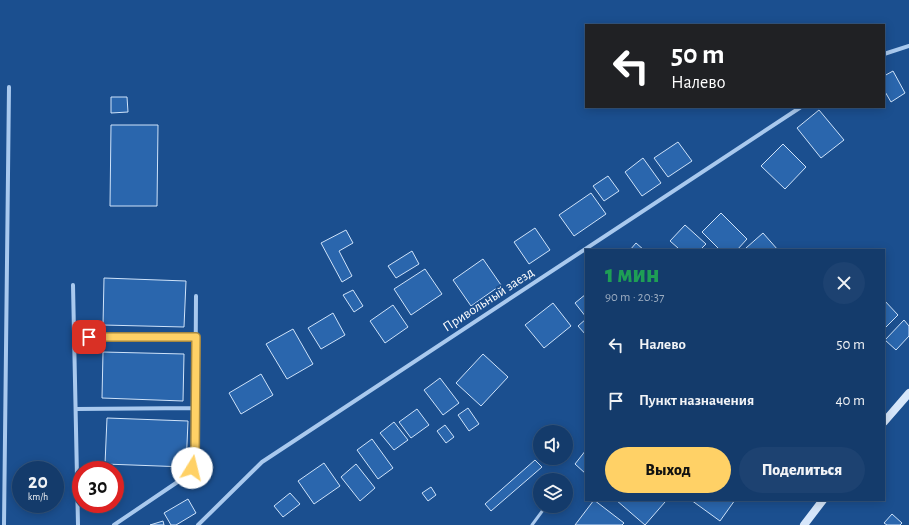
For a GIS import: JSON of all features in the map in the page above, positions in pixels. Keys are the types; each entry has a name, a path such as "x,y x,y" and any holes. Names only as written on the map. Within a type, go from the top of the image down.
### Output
{"main road":[{"path":"885,421 909,393"},
{"path":"804,525 822,501"}],"street":[{"path":"885,54 909,46"},
{"path":"4,525 9,87"},
{"name":"Привольный заезд","path":"586,249 800,108"},
{"name":"Привольный заезд","path":"198,525 262,462 585,250"},
{"path":"73,285 78,525"},
{"path":"114,525 179,480 192,468 195,459 196,296"},
{"path":"74,337 196,337"},
{"path":"76,409 195,408"}],"lane":[{"path":"532,525 541,513"}],"building":[{"path":"893,71 905,93 891,102 885,92 885,75"},
{"path":"111,97 127,97 128,112 111,113"},
{"path":"819,110 844,140 821,158 797,128"},
{"path":"111,125 158,125 157,206 110,206"},
{"path":"678,142 692,161 668,177 654,158"},
{"path":"783,144 806,167 785,189 761,166"},
{"path":"643,158 661,183 642,196 625,172"},
{"path":"608,176 619,191 604,201 593,186"},
{"path":"591,193 606,214 574,236 559,215"},
{"path":"721,213 747,239 738,249 719,249 702,232"},
{"path":"685,225 706,244 701,249 677,249 678,248 670,241"},
{"path":"535,228 550,250 529,264 514,242"},
{"path":"346,230 353,243 339,251 352,276 342,282 321,243"},
{"path":"763,233 777,249 747,249 746,248"},
{"path":"636,243 643,249 631,249"},
{"path":"412,251 419,264 396,278 388,266"},
{"path":"483,259 501,285 471,306 453,280"},
{"path":"425,269 442,294 411,315 394,289"},
{"path":"104,278 186,281 184,327 103,325"},
{"path":"353,290 363,306 354,312 343,295"},
{"path":"585,295 585,316 575,303"},
{"path":"885,301 898,315 885,328"},
{"path":"553,303 571,326 544,348 525,325"},
{"path":"393,305 408,327 385,343 370,321"},
{"path":"333,313 345,335 321,349 308,328"},
{"path":"585,320 585,334 578,326"},
{"path":"904,320 909,326 909,336 896,350 885,340"},
{"path":"293,329 313,364 287,379 266,344"},
{"path":"103,352 184,354 183,401 102,398"},
{"path":"483,354 508,377 481,406 456,383"},
{"path":"261,374 273,395 241,414 229,393"},
{"path":"440,378 459,403 443,415 424,390"},
{"path":"468,408 479,424 469,431 458,415"},
{"path":"417,409 429,425 411,438 399,422"},
{"path":"107,418 188,421 186,467 124,465 124,461 105,461"},
{"path":"394,422 408,440 394,450 380,433"},
{"path":"445,425 454,437 446,443 437,431"},
{"path":"372,439 393,468 378,479 357,450"},
{"path":"585,451 585,473 575,464"},
{"path":"533,462 533,465 540,465 542,467 533,473 533,475 491,511 485,504"},
{"path":"324,463 340,486 314,504 298,481"},
{"path":"356,464 375,488 360,501 341,477"},
{"path":"431,487 436,495 428,501 422,493"},
{"path":"290,493 300,504 283,517 274,506"},
{"path":"188,499 196,513 176,525 171,525 164,513"},
{"path":"593,501 595,501 624,523 622,525 575,525"},
{"path":"617,501 664,501 665,502 645,525"},
{"path":"692,501 734,501 720,521"},
{"path":"892,514 902,523 900,525 887,525 884,523"},
{"path":"163,521 164,525 150,525"}],"route":[{"path":"89,337 196,337 195,459 192,468"}]}
